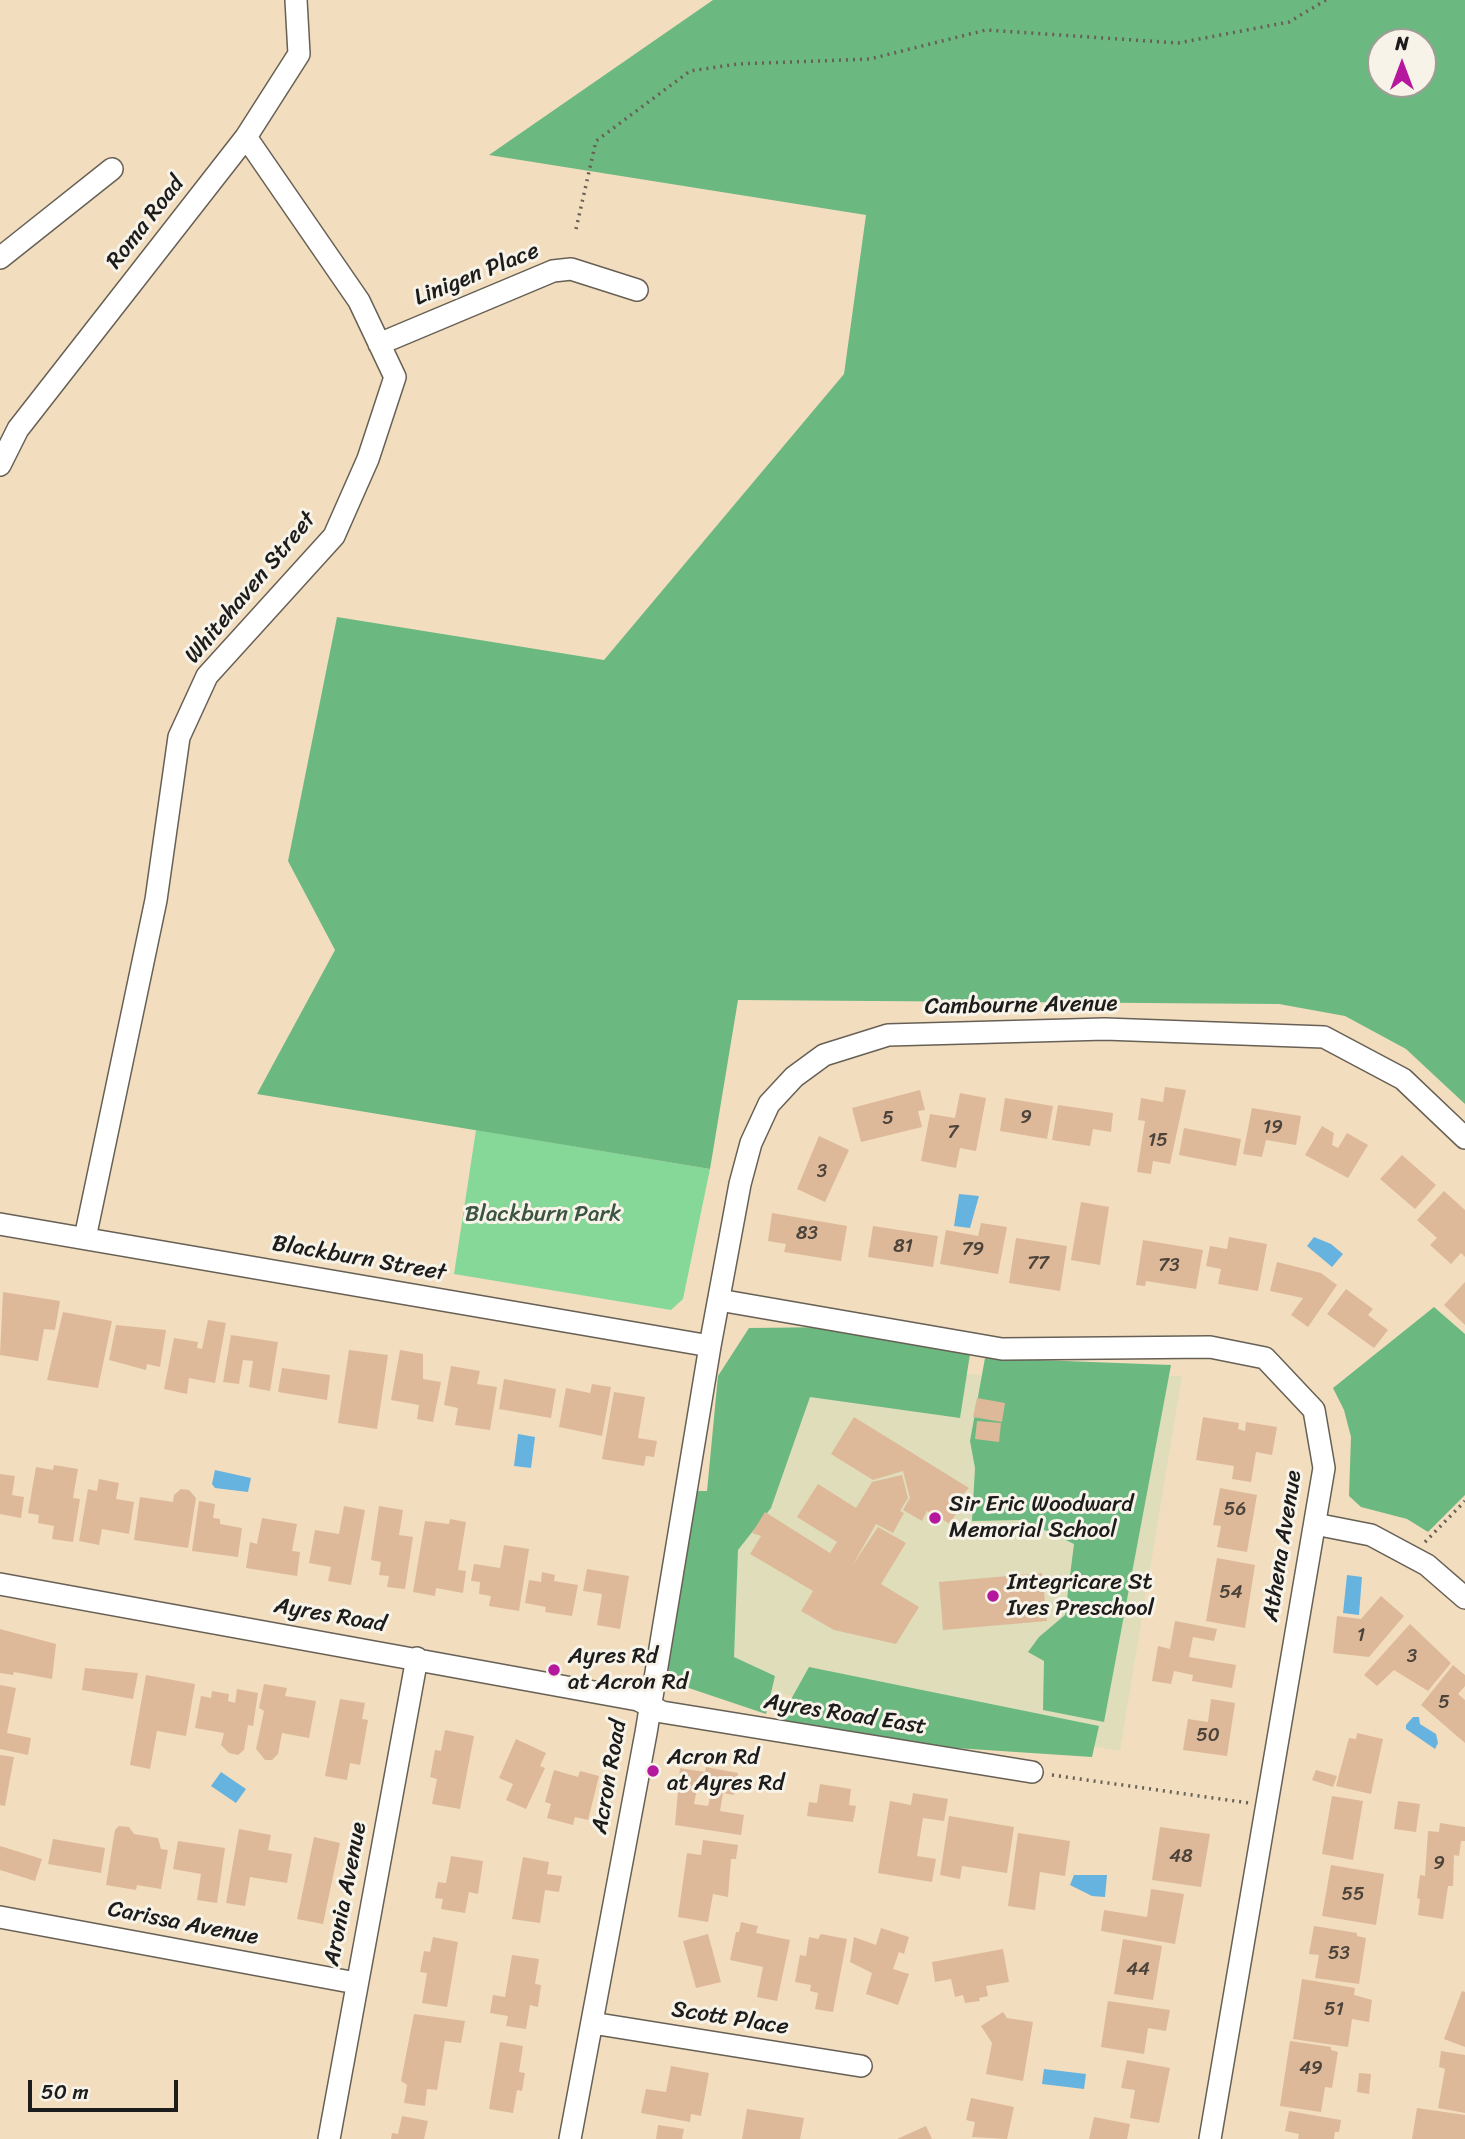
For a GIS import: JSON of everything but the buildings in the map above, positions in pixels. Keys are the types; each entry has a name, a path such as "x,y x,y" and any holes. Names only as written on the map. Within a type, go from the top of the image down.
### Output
{"street":[{"name":"Roma Road","path":"0,466 18,429 246,137 299,54 296,0"},
{"name":"Whitehaven Street","path":"85,1238 156,900 179,737 207,676 334,537 368,459 395,377 359,301 246,137"},
{"path":"0,258 112,169"},
{"name":"Linigen Place","path":"379,344 553,271 571,269 637,290"},
{"name":"Cambourne Avenue","path":"719,1300 751,1143 769,1104 794,1077 824,1055 888,1035 1105,1029 1324,1037 1403,1079 1465,1138"},
{"name":"Blackburn Street","path":"0,1224 709,1346"},
{"name":"Acron Road","path":"570,2139 650,1706 709,1346 719,1300"},
{"name":"Athena Avenue","path":"719,1300 1002,1349 1210,1346 1265,1358 1314,1410 1324,1468 1210,2139"},
{"path":"1315,1524 1371,1535 1427,1566 1465,1598"},
{"name":"Ayres Road","path":"0,1584 417,1658 638,1700 650,1706"},
{"name":"Aronia Avenue","path":"329,2139 417,1658"},
{"name":"Ayres Road East","path":"650,1706 662,1712 1032,1772"},
{"name":"Carissa Avenue","path":"0,1917 356,1983"},
{"name":"Scott Place","path":"592,2023 860,2066"}],"path":[{"path":"576,229 596,141 690,71 738,64 870,59 986,30 1178,43 1289,22 1326,0"},
{"path":"1411,1557 1465,1501"},
{"path":"1032,1772 1267,1806"}],"shaded area":[{"name":"Sir Eric Woodward Memorial School","path":"760,1339 990,1377 1182,1376 1120,1751 702,1681"}],"green space":[{"path":"713,0 1465,0 1465,1104 1406,1049 1345,1016 1279,1004 738,1000 710,1169 257,1094 335,950 288,861 337,617 604,660 844,374 866,215 489,155"},
{"name":"Blackburn Park","path":"476,1130 710,1169 683,1299 671,1310 454,1274"},
{"path":"1434,1307 1465,1334 1465,1495 1428,1532 1407,1519 1361,1507 1349,1496 1351,1437 1344,1410 1333,1388"},
{"path":"836,1327 970,1354 960,1418 810,1397 771,1508 738,1550 734,1657 775,1676 766,1714 659,1678 695,1491 707,1491 718,1376 749,1328"},
{"path":"985,1358 1171,1365 1104,1722 1043,1710 1044,1661 1028,1652 1039,1637 1065,1615 1074,1544 1023,1520 972,1521 975,1468 970,1441"},
{"path":"809,1667 1099,1726 1092,1757 940,1747 779,1721"}],"water":[{"path":"959,1194 979,1196 970,1228 954,1226"},
{"path":"1314,1237 1331,1244 1343,1254 1332,1267 1307,1246"},
{"path":"518,1434 535,1437 531,1468 514,1466"},
{"path":"215,1470 251,1478 248,1492 215,1488 212,1484"},
{"path":"1347,1575 1362,1577 1359,1615 1343,1613"},
{"path":"1413,1717 1419,1717 1420,1724 1436,1734 1438,1743 1435,1749 1406,1729"},
{"path":"221,1772 246,1789 236,1803 211,1786"},
{"path":"1074,1875 1107,1875 1105,1897 1092,1896 1070,1885"},
{"path":"1044,2069 1086,2074 1084,2089 1042,2084"}],"place":[{"name":"Sir Eric Woodward Memorial School","path":"935,1518"},
{"name":"Integricare St Ives Preschool","path":"993,1596"},
{"name":"Ayres Rd at Acron Rd","path":"554,1670"},
{"name":"Acron Rd at Ayres Rd","path":"653,1771"}]}
